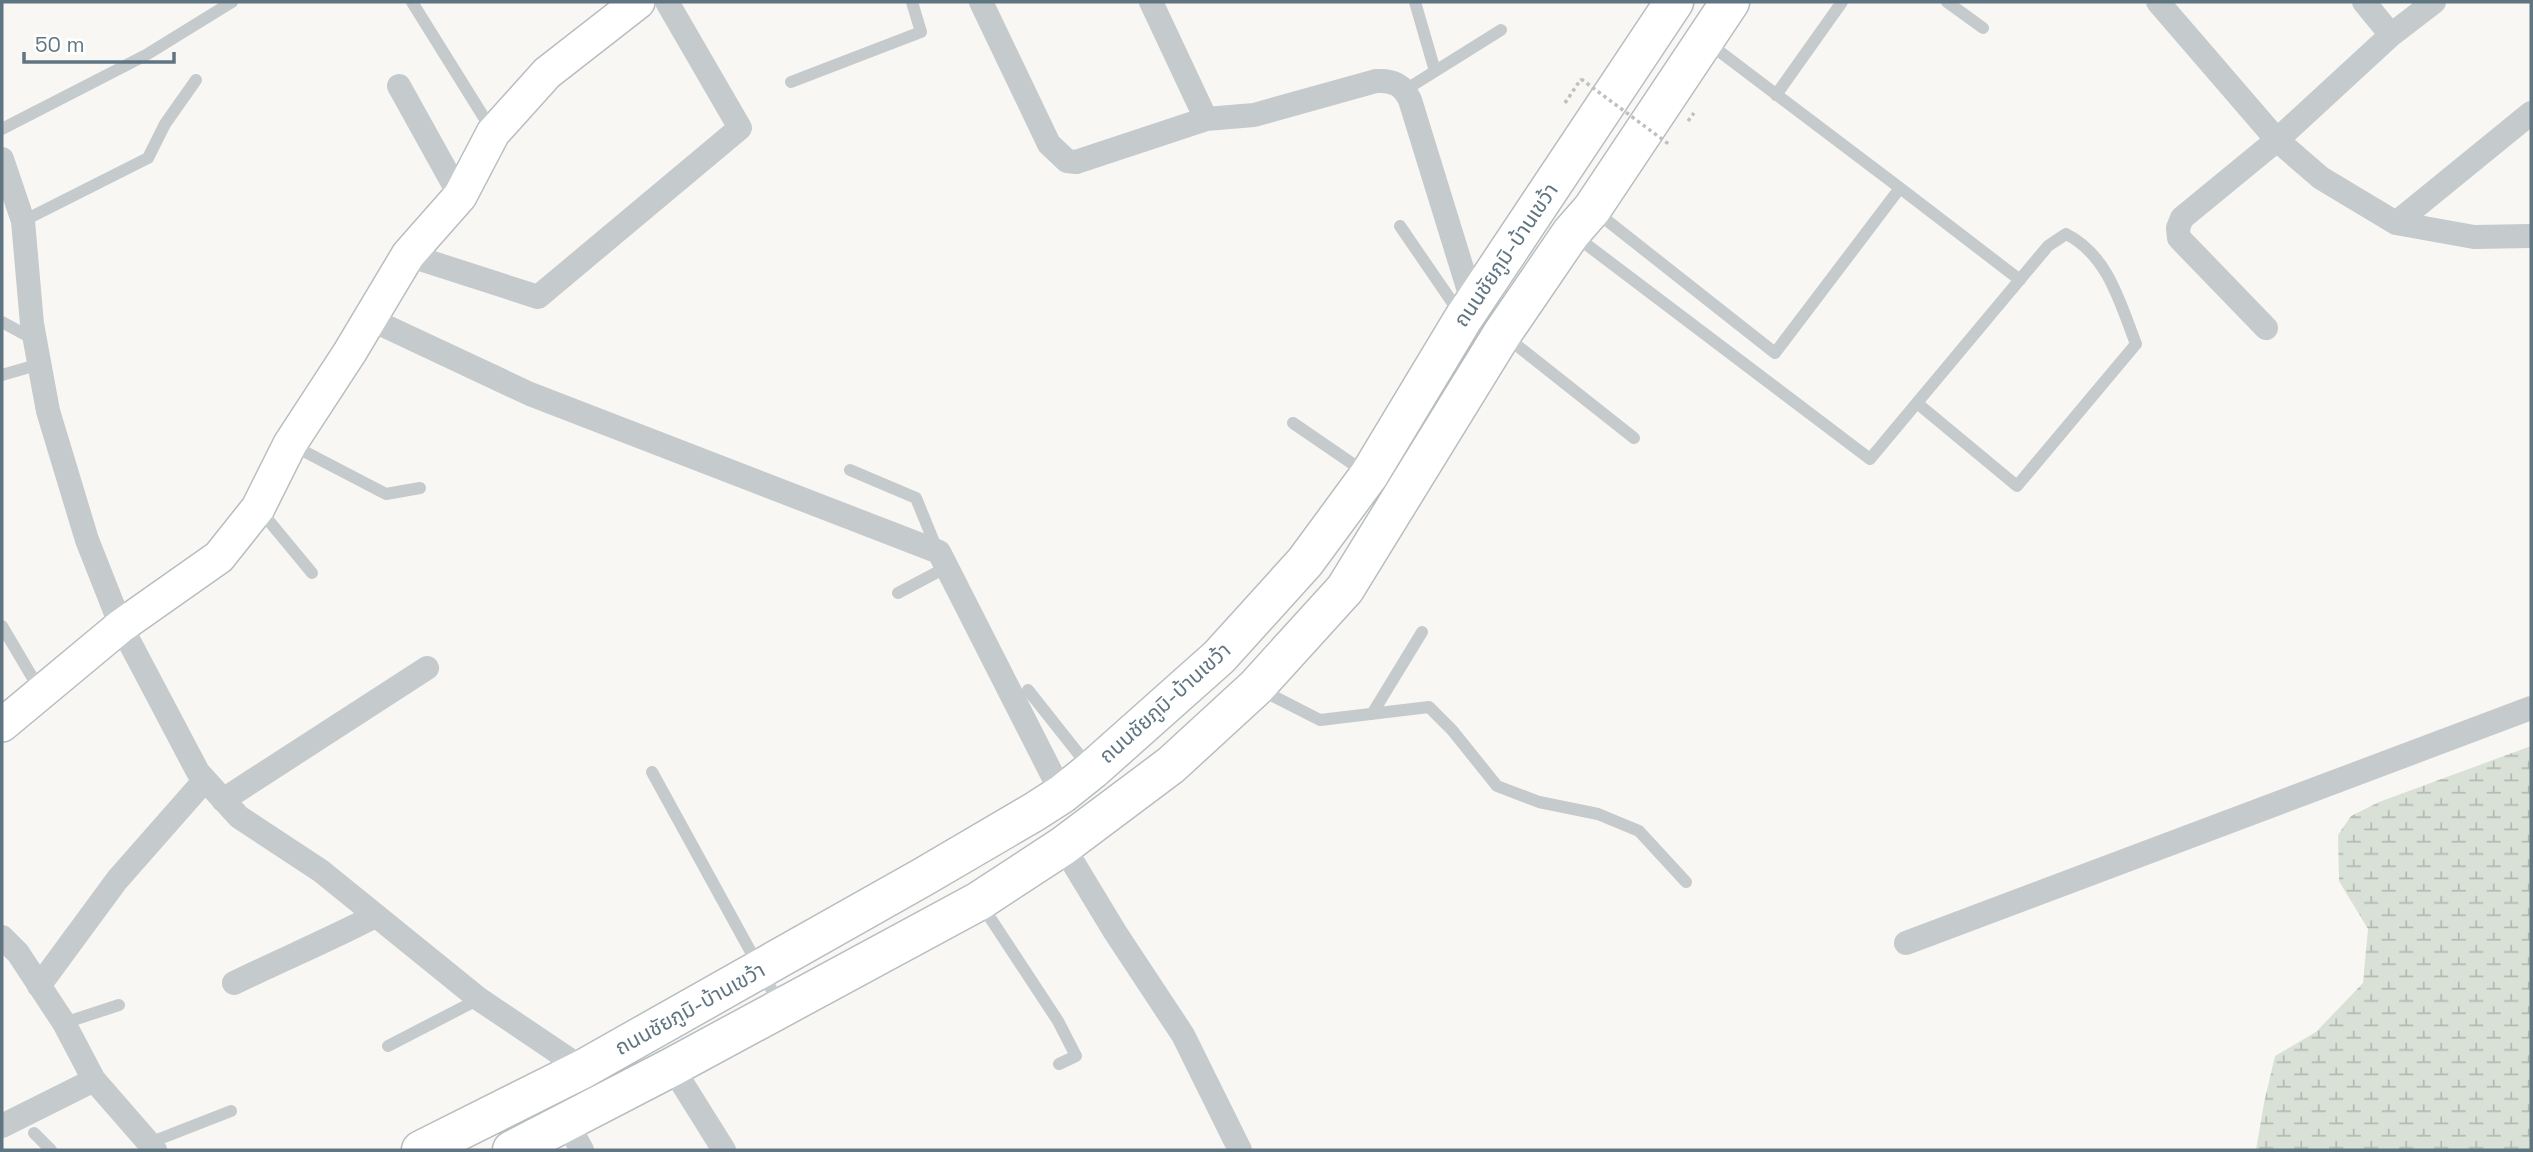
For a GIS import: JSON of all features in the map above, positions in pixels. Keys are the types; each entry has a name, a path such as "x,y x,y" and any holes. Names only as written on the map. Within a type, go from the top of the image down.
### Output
{"main road":[{"name":"ถนนชัยภูมิ-บ้านเขว้า","path":"421,1150 583,1069 934,871 1062,794 1219,657 1305,562 1369,475 1468,311 1674,2"},
{"name":"ถนนชัยภูมิ-บ้านเขว้า","path":"512,1150 574,1136 672,1067 979,901 1063,846 1171,765 1256,687 1345,589 1502,334 1730,2"}],"street":[{"path":"2,725 121,626 219,557 258,508 290,444 408,255 460,196 493,133 547,73 638,2"},
{"path":"408,255 538,297 740,128 667,2"},
{"path":"981,2 1049,144 1067,162 1076,162 1206,119 1254,115 1376,81 1387,80 1405,90 1468,311"},
{"path":"1152,2 1206,119"},
{"path":"2158,2 2277,140 2321,178 2396,223 2474,237 2531,236"},
{"path":"2364,2 2391,35"},
{"path":"2266,328 2179,238 2178,228 2182,218 2277,140 2391,35 2434,2"},
{"path":"399,86 460,196"},
{"path":"2396,223 2531,113"},
{"path":"2,159 23,220 37,352 48,411 87,540 121,626 198,772 239,817 321,871 479,999 583,1069"},
{"path":"370,319 530,394 943,559 1062,794"},
{"path":"223,800 427,668"},
{"path":"1906,943 2531,708"},
{"path":"39,986 117,880 205,780"},
{"path":"1063,846 1115,932 1183,1035 1240,1150"},
{"path":"234,983 375,916"},
{"path":"2,937 18,953 64,1023 94,1080 152,1147"},
{"path":"672,1067 724,1150"},
{"path":"2,1126 94,1080"}],"lane":[{"path":"2,129 146,55 232,2"},
{"path":"412,2 493,133"},
{"path":"791,82 921,32 912,2"},
{"path":"1415,2 1435,71"},
{"path":"1776,95 1842,2"},
{"path":"1947,2 1983,28"},
{"path":"1405,90 1501,30"},
{"path":"1704,40 2020,280"},
{"path":"23,220 148,158 165,124 196,80"},
{"path":"1582,221 1774,353 1900,188"},
{"path":"1582,221 1870,459 1917,402 2048,246 2066,234 2082,242 2109,274 2136,344 2017,486 1917,402"},
{"path":"1400,226 1468,311"},
{"path":"2,322 37,352 2,375"},
{"path":"1502,334 1634,438"},
{"path":"1293,423 1369,475"},
{"path":"290,444 386,494 420,488"},
{"path":"850,470 916,498 943,559 898,593"},
{"path":"258,508 312,573"},
{"path":"2,626 41,693"},
{"path":"1372,714 1422,632"},
{"path":"1256,687 1320,719 1429,707 1452,730 1497,786 1539,803 1598,814 1639,831 1686,882"},
{"path":"1028,690 1092,770"},
{"path":"652,772 781,1008"},
{"path":"979,901 1058,1021 1076,1055 1059,1064"},
{"path":"388,1046 479,999"},
{"path":"64,1023 118,1005"},
{"path":"152,1147 230,1111"},
{"path":"34,1133 51,1150"}],"path":[{"path":"1564,103 1581,79 1670,145"}],"green space":[{"path":"2531,746 2531,1150 2256,1150 2275,1056 2316,1032 2363,983 2368,929 2339,881 2338,835 2351,816 2379,802"}]}
